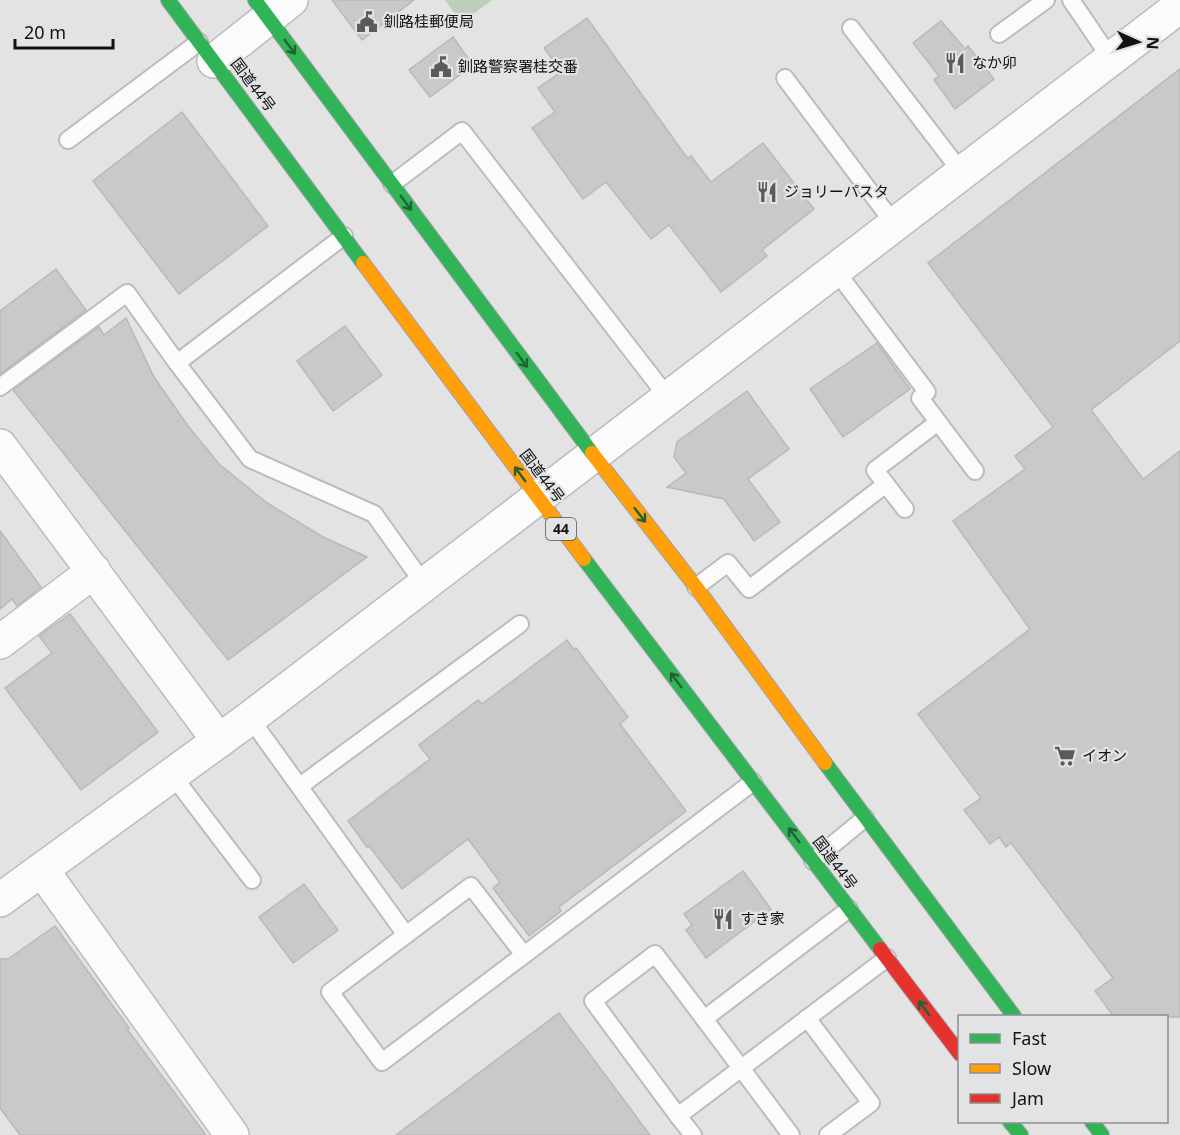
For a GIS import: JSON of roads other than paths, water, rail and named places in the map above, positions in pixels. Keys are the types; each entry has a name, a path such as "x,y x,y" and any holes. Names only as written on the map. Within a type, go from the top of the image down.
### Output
{"highway":[{"name":"国道44号","path":"168,0 538,498 958,1051"},
{"path":"272,6 392,184 594,455 696,587 1013,1015"},
{"path":"1011,1123 1021,1135"},
{"path":"1093,1123 1102,1135"}],"street":[{"path":"207,51 272,6"},
{"path":"0,900 250,718 1180,6"},
{"path":"0,446 219,741"},
{"path":"0,642 94,571"},
{"path":"42,870 232,1135"}],"lane":[{"path":"999,34 1046,0"},
{"path":"1071,0 1111,59"},
{"path":"850,28 962,173"},
{"path":"68,140 207,51"},
{"path":"785,78 895,225"},
{"path":"392,184 462,131 669,399"},
{"path":"177,363 344,236"},
{"path":"836,271 927,392 920,398 975,471"},
{"path":"0,387 127,293 250,459 374,514 424,585"},
{"path":"905,509 875,470 938,422"},
{"path":"696,587 728,562 749,589 886,484"},
{"path":"300,786 520,624"},
{"path":"250,718 406,935"},
{"path":"173,776 252,879"},
{"path":"524,955 471,886 330,992 382,1062 524,955 753,782"},
{"path":"813,861 865,818"},
{"path":"704,1019 849,909"},
{"path":"693,1135 593,1001 656,954 791,1135"},
{"path":"678,1116 887,958"},
{"path":"807,1018 871,1102 828,1135"}],"place":[{"name":"釧路桂郵便局","path":"367,22"},
{"name":"なか卯","path":"955,63"},
{"name":"釧路警察署桂交番","path":"441,67"},
{"name":"ジョリーパスタ","path":"767,192"},
{"name":"イオン","path":"1065,756"},
{"name":"すき家","path":"723,919"}]}
